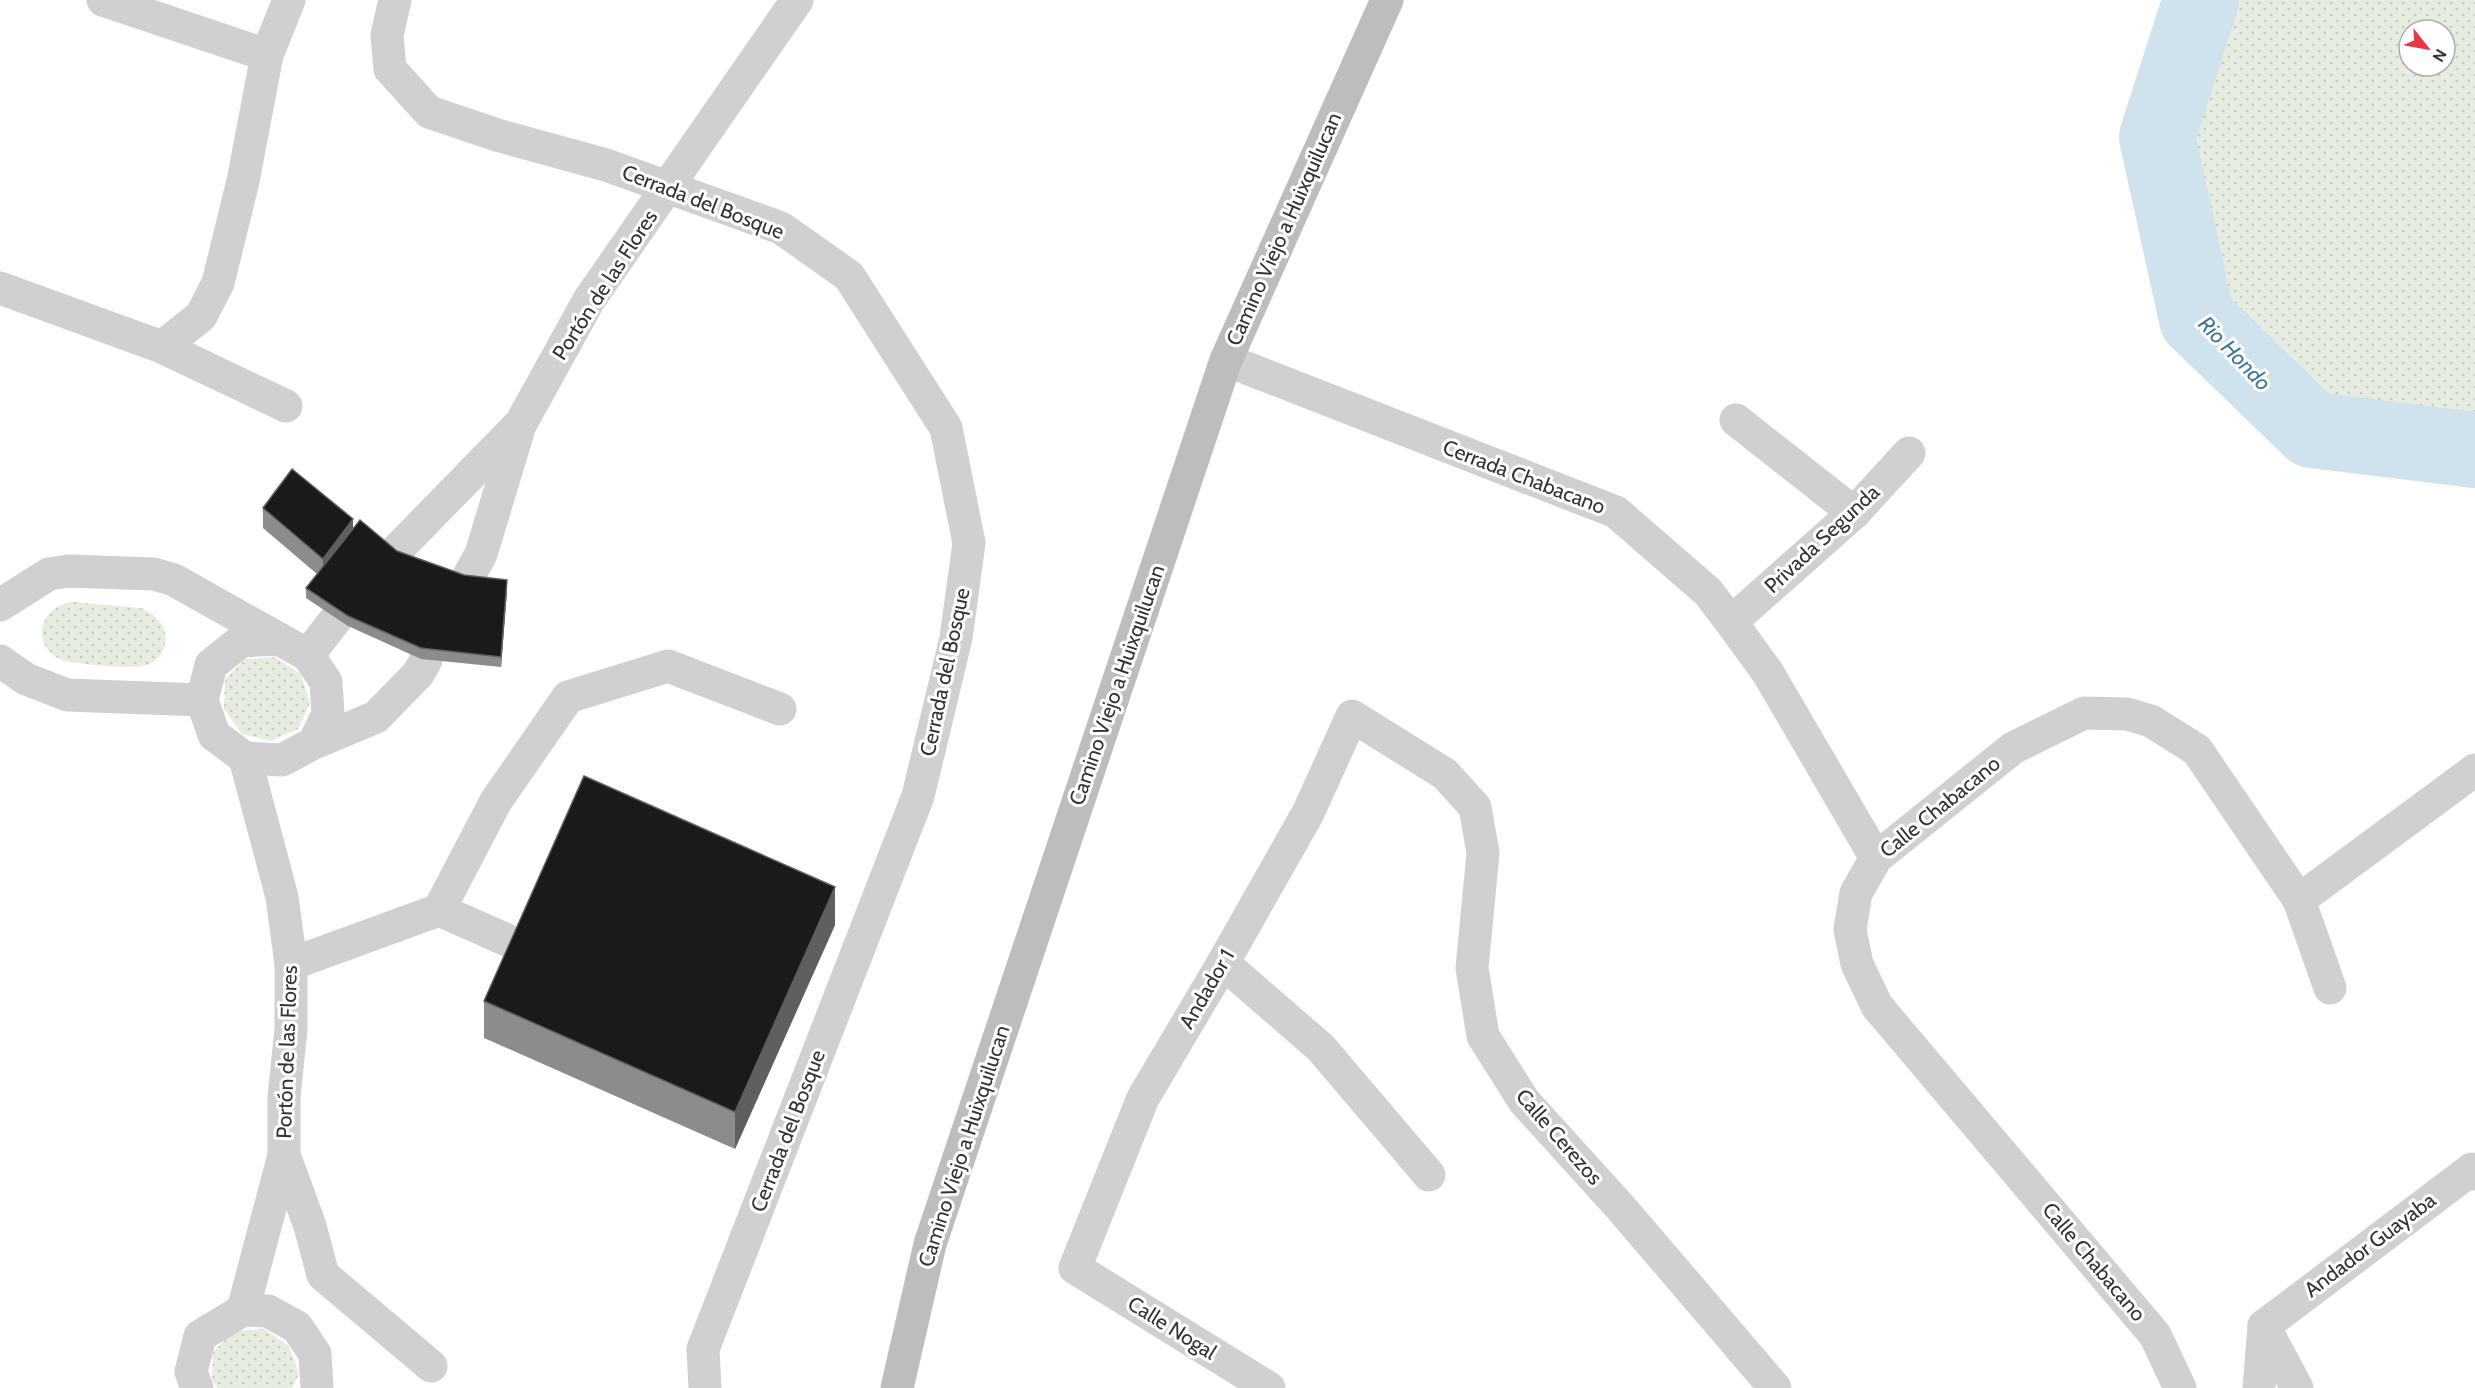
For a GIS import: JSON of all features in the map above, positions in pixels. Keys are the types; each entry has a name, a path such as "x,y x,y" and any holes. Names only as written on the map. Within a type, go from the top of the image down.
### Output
{"main road":[{"name":"Camino Viejo a Huixquilucan","path":"897,1388 930,1244 1226,360 1387,0"}],"street":[{"path":"103,0 267,55"},
{"path":"162,347 201,316 218,283 243,181 267,55 290,0"},
{"name":"Cerrada del Bosque","path":"395,0 387,35 390,69 429,112 497,135 606,165 781,228 849,276 946,428 969,543 956,638 918,796 703,1349 705,1388"},
{"name":"Portón de las Flores","path":"464,585 481,554 520,425 590,300 797,0"},
{"path":"0,288 162,347 286,406"},
{"name":"Cerrada Chabacano","path":"1226,360 1616,512 1708,592 1731,622 1768,673 1876,858"},
{"path":"1736,420 1854,513"},
{"name":"Portón de las Flores","path":"391,556 520,425"},
{"name":"Privada Segunda","path":"1731,622 1854,513 1909,453"},
{"path":"0,605 49,574 68,571 154,574 174,580 308,655 326,682 328,714 314,743"},
{"path":"308,655 336,619"},
{"path":"279,639 241,641 212,664 202,700 214,735 245,758 282,760 314,743 376,717 418,674 426,660"},
{"path":"0,661 26,679 67,694 202,700"},
{"path":"291,964 439,910 496,801 568,697 668,666 780,709"},
{"name":"Calle Chabacano","path":"2180,1388 2156,1335 1877,1006 1857,964 1850,930 1856,893 1876,858 2013,748 2084,714 2127,714 2151,721 2197,750 2299,900 2330,987"},
{"name":"Andador 1","path":"1075,1268 1143,1098 1308,813 1352,716"},
{"name":"Calle Cerezos","path":"1352,716 1445,774 1475,807 1483,853 1472,968 1479,1013 1483,1035 1524,1101 1621,1208 1776,1388"},
{"name":"Portón de las Flores","path":"243,1310 284,1155 284,1097 291,1029 291,964 282,897 245,758"},
{"path":"2299,900 2475,770"},
{"path":"439,910 525,948"},
{"path":"1223,963 1321,1048 1429,1175"},
{"path":"284,1155 310,1226 323,1275 431,1366"},
{"name":"Andador Guayaba","path":"2264,1326 2472,1169 2475,1174"},
{"name":"Calle Nogal","path":"1075,1268 1269,1388"},
{"path":"197,1388 191,1372 200,1336 243,1310 268,1311 297,1327 315,1354 316,1388"},
{"path":"2259,1388 2264,1326"},
{"path":"2264,1326 2297,1388"}],"shaded area":[{"path":"2228,0 2475,0 2475,426 2323,407 2219,307 2182,139"},
{"path":"74,602 140,608 147,611 158,620 165,632 165,647 151,663 136,667 88,664 60,659 44,644 43,626 47,617 54,610 63,604"},
{"path":"275,657 301,674 310,703 298,729 271,741 242,734 224,709 225,680 245,659"},
{"path":"264,1329 289,1346 299,1374 292,1388 218,1388 212,1381 213,1352 234,1331"}],"building":[{"path":"292,469 353,519 323,559 263,508"},
{"path":"360,520 397,551 464,575 507,580 501,657 421,648 348,616 306,588"},
{"path":"584,776 835,887 735,1112 484,1001"}],"waterway":[{"name":"Rio Hondo","path":"2201,0 2157,137 2197,319 2312,430 2475,450"}]}
